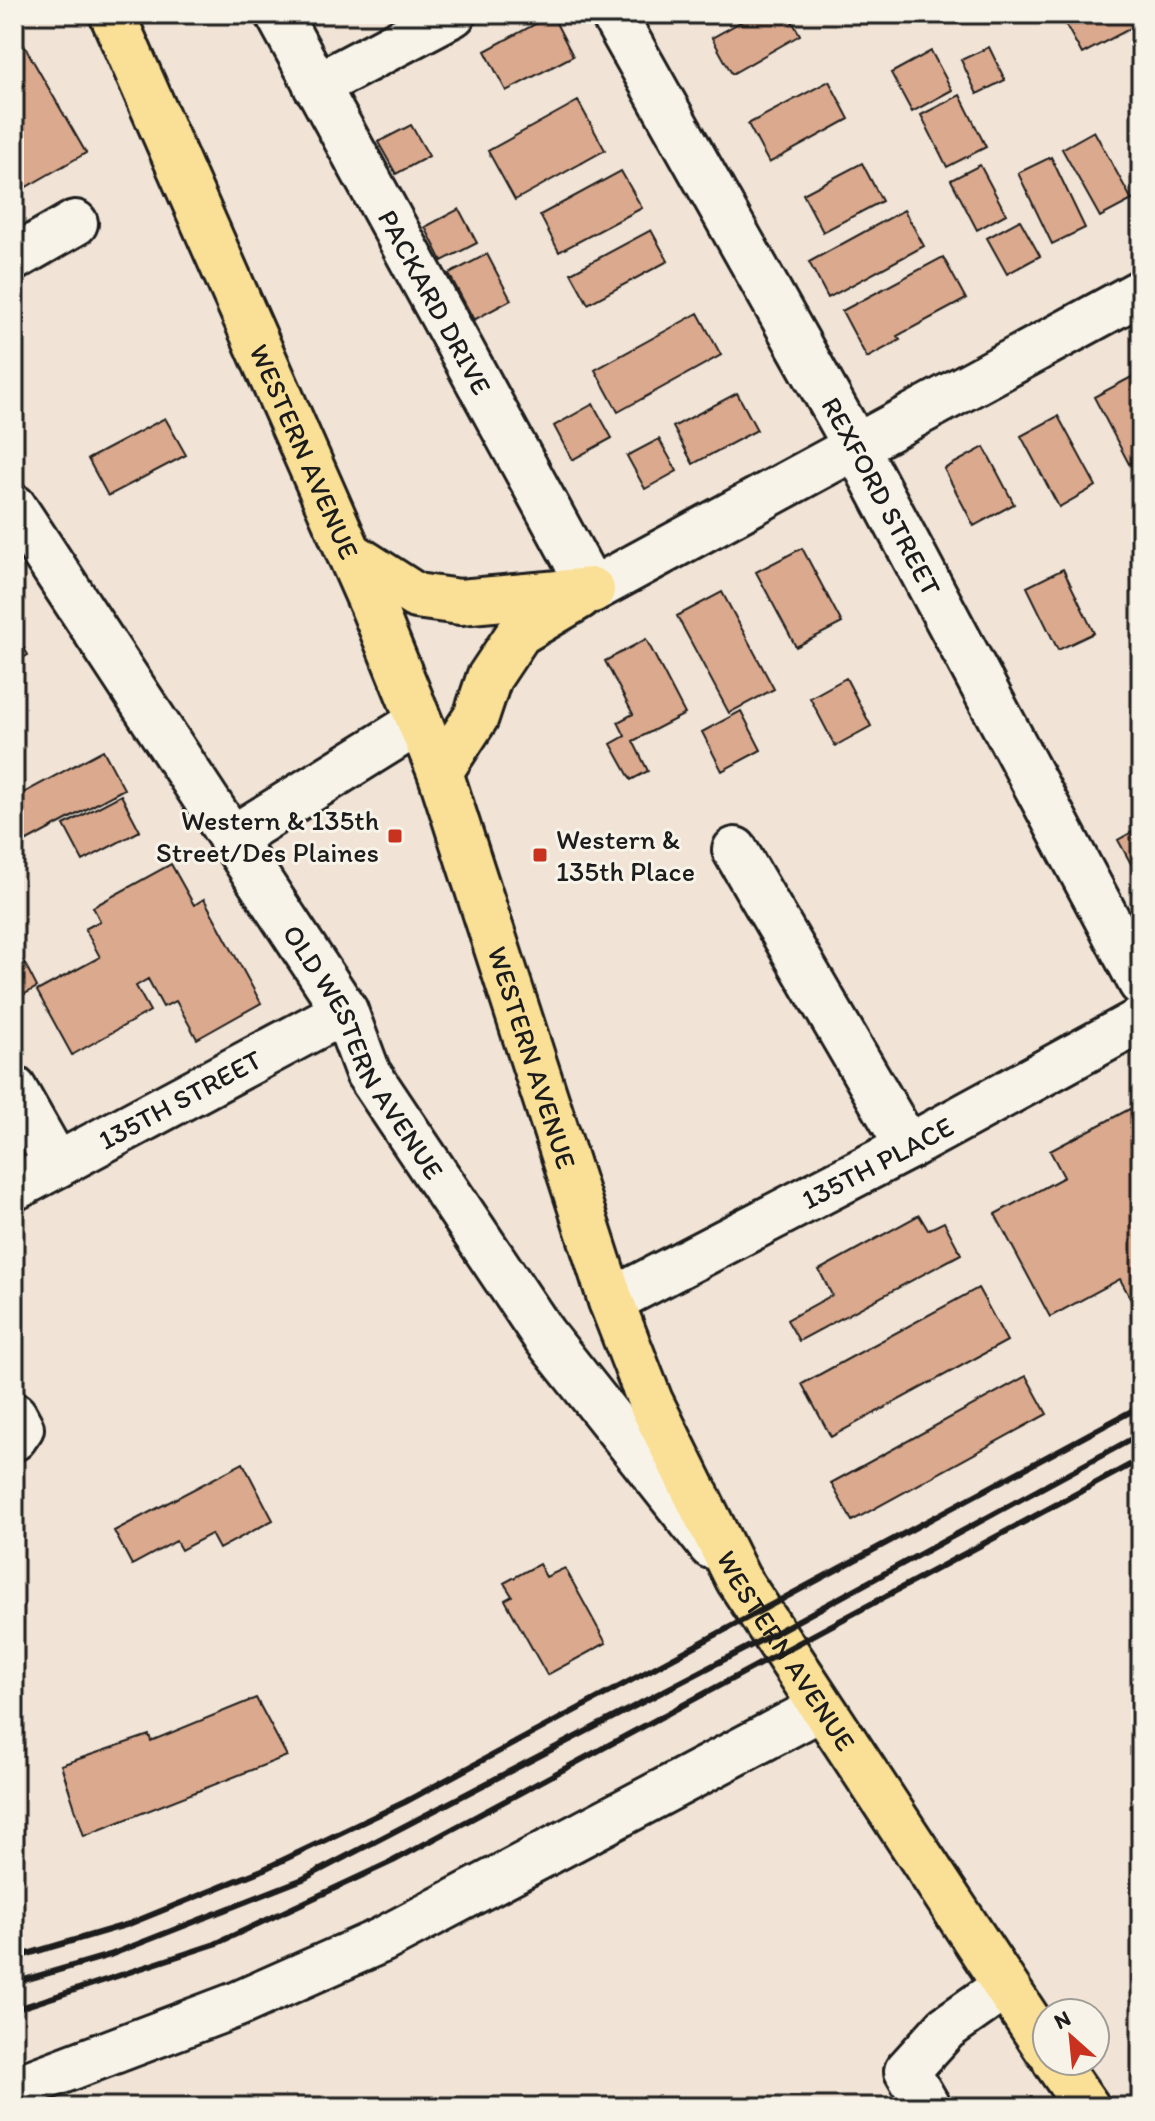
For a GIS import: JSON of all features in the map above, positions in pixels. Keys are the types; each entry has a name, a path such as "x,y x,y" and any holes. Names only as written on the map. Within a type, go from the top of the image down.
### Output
{"main road":[{"name":"WESTERN AVENUE","path":"112,14 349,553 440,772 611,1301 650,1401 738,1579 1031,2026"},
{"path":"349,553 416,596 460,602 592,590"},
{"path":"440,772 476,717 489,678 519,633 592,590"},
{"path":"1066,2077 1087,2107"}],"street":[{"name":"PACKARD DRIVE","path":"278,14 592,590"},
{"path":"316,86 453,14"},
{"name":"REXFORD STREET","path":"613,14 855,445 1141,983"},
{"path":"14,258 75,223"},
{"path":"592,590 1141,292"},
{"name":"OLD WESTERN AVENUE","path":"14,507 345,1011 368,1073 543,1334 738,1579"},
{"path":"231,839 419,722"},
{"path":"735,850 908,1147"},
{"name":"135TH STREET","path":"14,1188 345,1011"},
{"name":"135TH PLACE","path":"611,1301 908,1147 1141,1020"},
{"path":"14,1089 57,1165"},
{"path":"14,1415 21,1428 14,1438"},
{"path":"14,2089 238,2004 382,1940 821,1708"},
{"path":"928,2107 907,2071 946,2028 1004,1987"}],"building":[{"path":"755,14 788,14 800,35 732,74 712,38"},
{"path":"1131,14 1137,25 1082,54 1061,16"},
{"path":"552,15 573,56 506,91 485,51"},
{"path":"14,28 86,153 14,194"},
{"path":"989,47 1005,80 977,94 961,60"},
{"path":"931,51 952,90 912,112 891,73"},
{"path":"829,81 849,119 769,163 748,124"},
{"path":"960,95 986,147 947,167 921,115"},
{"path":"578,101 605,150 515,200 488,151"},
{"path":"411,125 429,156 396,174 378,142"},
{"path":"1094,131 1132,200 1100,217 1062,149"},
{"path":"1051,157 1085,228 1052,244 1018,173"},
{"path":"862,163 882,201 823,232 803,194"},
{"path":"980,165 1006,214 977,230 951,180"},
{"path":"621,171 642,208 559,252 540,215"},
{"path":"459,209 477,243 442,261 425,227"},
{"path":"904,210 924,246 828,298 809,262"},
{"path":"1020,220 1040,256 1007,274 987,238"},
{"path":"651,230 668,261 588,304 571,273"},
{"path":"487,254 511,300 474,320 449,274"},
{"path":"943,257 966,299 897,336 900,340 867,358 842,311"},
{"path":"698,313 721,355 618,412 595,370"},
{"path":"1141,372 1141,458 1129,464 1094,397"},
{"path":"737,393 757,430 693,464 673,427"},
{"path":"593,404 612,438 572,460 554,426"},
{"path":"1058,416 1096,486 1059,507 1021,436"},
{"path":"165,418 186,455 108,496 88,459"},
{"path":"659,439 677,471 645,489 627,456"},
{"path":"984,447 1014,504 974,526 944,469"},
{"path":"802,548 842,623 796,647 756,572"},
{"path":"1063,569 1094,633 1058,650 1027,587"},
{"path":"722,592 774,689 729,713 677,616"},
{"path":"14,631 28,655 14,663"},
{"path":"646,639 685,714 633,741 648,771 631,780 611,744 625,736 618,722 633,714 605,661"},
{"path":"846,678 871,726 835,746 810,698"},
{"path":"741,711 761,750 722,771 702,732"},
{"path":"103,750 124,789 14,848 14,798"},
{"path":"121,795 140,831 83,861 64,825"},
{"path":"1141,827 1141,882 1118,840"},
{"path":"171,864 194,905 204,899 261,1003 197,1039 176,1001 163,1007 148,979 136,986 150,1011 72,1055 37,991 100,957 85,929 100,921 93,907"},
{"path":"21,956 37,987 14,1000 14,960"},
{"path":"1141,1103 1141,1318 1120,1279 1050,1317 995,1214 1064,1177 1050,1151"},
{"path":"919,1215 928,1230 944,1222 961,1254 799,1341 787,1320 832,1295 819,1270"},
{"path":"978,1288 1007,1341 831,1437 802,1384"},
{"path":"1026,1376 1047,1414 852,1521 831,1483"},
{"path":"243,1463 273,1520 219,1549 211,1534 181,1550 176,1541 132,1565 114,1531"},
{"path":"539,1564 546,1577 565,1568 606,1643 547,1675 505,1600 512,1596 504,1583"},
{"path":"256,1698 287,1756 84,1836 61,1765 149,1735 151,1741"}],"railway":[{"path":"14,1958 129,1924 262,1870 405,1802 1141,1406"},
{"path":"14,1983 110,1955 303,1879 773,1634 1141,1434"},
{"path":"14,2010 215,1944 393,1861 1141,1459"}],"place":[{"name":"Western & 135th Street/Des Plaines","path":"395,836"},
{"name":"Western & 135th Place","path":"540,855"}]}
